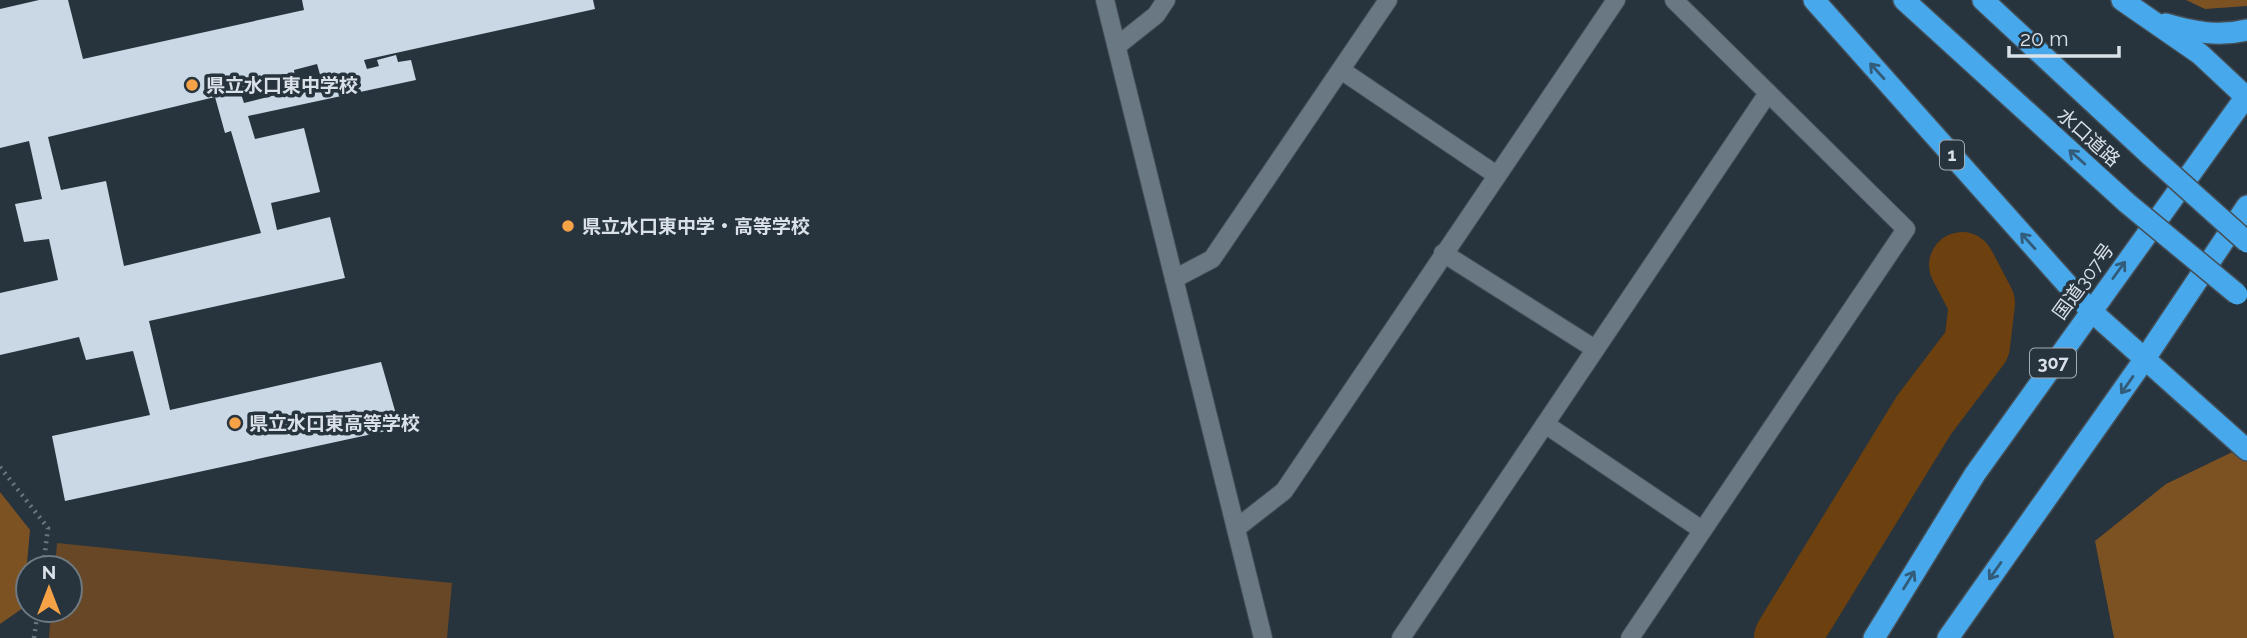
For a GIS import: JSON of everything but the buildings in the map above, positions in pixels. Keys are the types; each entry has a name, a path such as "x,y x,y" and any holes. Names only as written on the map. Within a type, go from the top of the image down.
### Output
{"highway":[{"name":"1","path":"1814,0 2090,310 2247,450"},
{"name":"水口道路","path":"1904,0 2127,203 2242,299"},
{"name":"水口道路","path":"1983,0 2247,242"},
{"path":"2122,0 2200,54 2247,97"},
{"path":"2150,19 2196,32 2229,34 2247,30"},
{"name":"国道307号","path":"1874,638 1975,474 2090,310 2247,97"},
{"path":"1948,638 2144,360 2247,206"}],"street":[{"path":"1105,0 1238,527 1263,638"},
{"path":"1116,46 1156,15 1166,0"},
{"path":"1174,279 1212,259 1388,0"},
{"path":"1238,527 1284,491 1495,174 1616,0"},
{"path":"1630,638 1906,229 1675,0"},
{"path":"1340,70 1495,174"},
{"path":"1401,638 1768,93"},
{"path":"1443,253 1595,349"},
{"path":"1545,424 1702,530"}],"path":[{"path":"0,467 48,528 45,554"}],"shaded area":[{"path":"2186,0 2247,0 2247,6 2205,9"},
{"path":"2247,445 2247,638 2114,638 2095,541 2166,484"},
{"path":"0,492 30,530 28,554 14,554 14,614 0,624"},
{"path":"57,543 452,583 447,638 49,638 50,624 84,624 84,554 56,554"}],"waterway":[{"path":"1787,638 1924,415 1977,345 1982,303 1962,265"}],"place":[{"name":"県立水口東中学校","path":"192,85"},
{"name":"県立水口東中学・高等学校","path":"568,226"},
{"name":"県立水口東高等学校","path":"235,423"}]}
